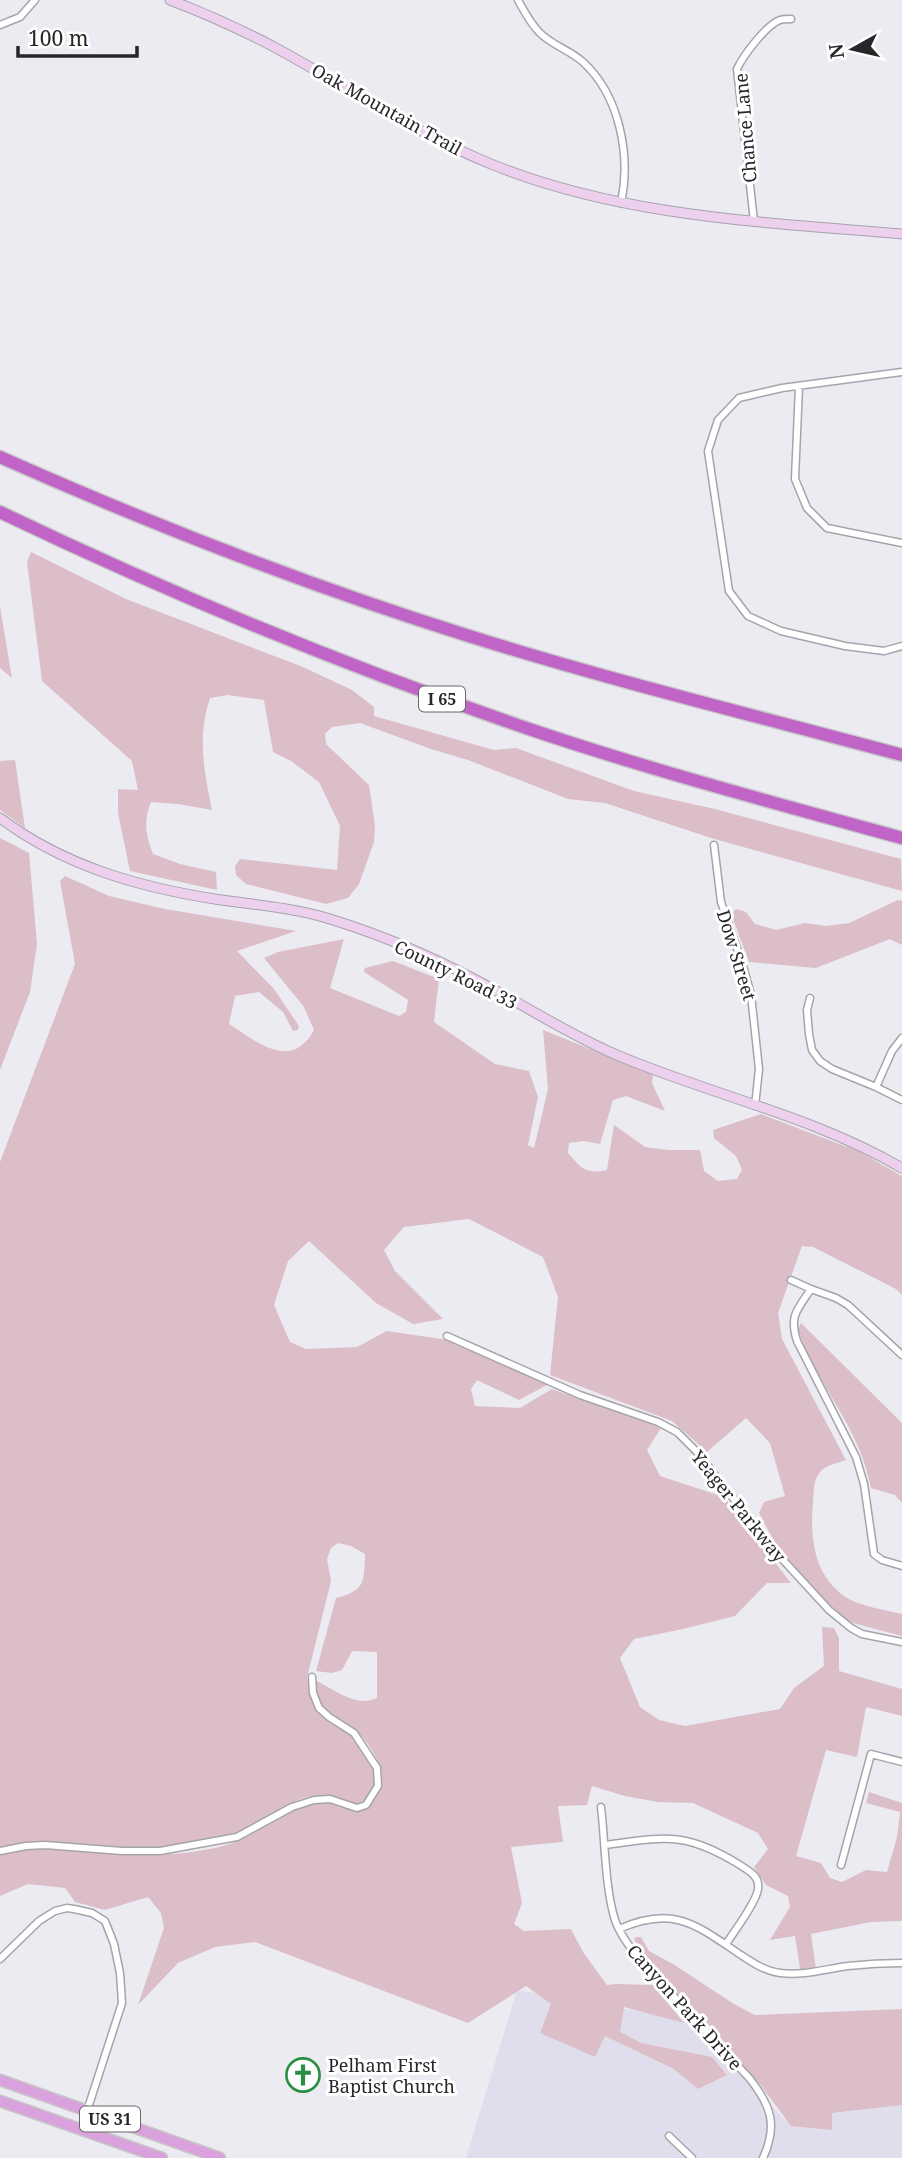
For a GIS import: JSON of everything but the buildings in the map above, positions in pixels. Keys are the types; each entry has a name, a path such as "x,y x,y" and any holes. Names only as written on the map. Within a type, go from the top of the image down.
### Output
{"highway":[{"path":"0,457 191,538 379,607 552,661 902,755"},
{"name":"I 65","path":"0,512 216,611 448,701 629,760 902,838"}],"main road":[{"name":"US 31","path":"0,2080 220,2158"},
{"name":"US 31","path":"0,2101 162,2158"},
{"path":"81,2130 87,2111"}],"street":[{"path":"0,25 20,17 35,0"},
{"name":"Oak Mountain Trail","path":"170,0 269,44 390,115 462,152 537,181 621,203 675,213 902,234"},
{"path":"518,0 537,31 582,61 610,98 620,128 624,155 621,203"},
{"name":"Chance Lane","path":"754,221 737,69 747,53 776,22 792,19"},
{"path":"902,372 799,386 739,398 718,420 708,450 729,591 748,616 781,631 858,648 884,651 902,646"},
{"path":"799,386 795,479 807,508 827,528 902,543"},
{"name":"County Road 33","path":"0,818 43,847 102,873 186,894 323,917 393,942 450,967 580,1038 617,1055 822,1129 902,1168"},
{"name":"Dow Street","path":"714,845 721,902 751,995 759,1069 755,1106"},
{"path":"810,998 807,1010 809,1034 816,1056 832,1069 902,1100"},
{"path":"876,1087 892,1051 902,1038"},
{"path":"791,1280 848,1305 902,1355"},
{"path":"811,1289 796,1314 793,1328 797,1341 860,1468 875,1555 902,1566"},
{"name":"Yeager Parkway","path":"447,1336 580,1395 658,1422 677,1432 697,1452 772,1548 829,1610 862,1634 902,1642"},
{"path":"867,1562 875,1555"},
{"path":"0,1851 45,1845 160,1851 237,1837 292,1807 314,1800 330,1799 357,1808 366,1804 378,1786 377,1768 354,1733 319,1708 313,1693 312,1677"},
{"path":"841,1865 871,1754 902,1762"},
{"name":"Canyon Park Drive","path":"601,1807 615,1922 641,1961 762,2094 769,2109 771,2124 769,2144 763,2158"},
{"path":"605,1845 650,1839 684,1839 715,1850 751,1872 757,1880 758,1890 726,1944"},
{"path":"0,1959 39,1921 54,1911 75,1909 93,1913 105,1921 114,1944 122,2003 87,2111"},
{"path":"619,1929 651,1917 670,1917 689,1923 762,1968 783,1973 815,1973 847,1966 902,1963"},
{"path":"669,2136 692,2158"}],"shaded area":[{"path":"31,552 126,599 303,667 352,690 374,707 374,716 494,750 516,748 634,791 715,809 901,859 902,891 711,838 605,803 568,799 468,760 360,723 332,727 325,734 326,744 369,785 375,826 374,842 359,884 348,898 326,904 246,884 236,875 235,866 240,859 337,870 340,826 319,782 291,761 273,752 264,700 228,695 210,698 204,727 204,768 212,810 151,802 146,822 153,854 180,864 216,872 217,890 130,871 118,813 118,789 138,790 132,761 42,681 27,562"},
{"path":"0,606 12,678 0,668"},
{"path":"15,760 25,828 0,810 0,761"},
{"path":"0,838 29,853 37,944 30,992 0,1070"},
{"path":"65,876 109,896 165,909 296,931 237,951 274,989 299,1026 298,1030 293,1031 283,1012 259,992 235,996 229,1024 273,1050 295,1049 305,1043 314,1030 304,1007 264,958 278,952 344,939 330,988 399,1016 406,1012 408,1000 364,972 365,968 393,961 439,979 434,1022 495,1064 529,1071 538,1097 528,1145 534,1148 548,1089 543,1030 653,1074 652,1083 665,1111 626,1096 613,1100 600,1144 584,1141 569,1143 568,1153 589,1171 607,1170 614,1125 645,1147 700,1150 704,1171 718,1181 737,1179 742,1170 736,1156 714,1138 713,1130 761,1114 858,1151 902,1176 902,1295 896,1289 813,1247 802,1246 778,1313 782,1339 846,1460 823,1469 815,1481 812,1528 820,1565 826,1577 844,1596 864,1605 902,1614 902,1636 849,1622 817,1593 776,1545 759,1513 764,1502 785,1496 770,1443 746,1418 707,1452 672,1421 550,1375 558,1297 543,1257 469,1219 404,1227 384,1250 395,1271 443,1319 413,1324 376,1303 309,1241 288,1261 274,1305 290,1342 306,1349 357,1347 387,1331 448,1340 547,1385 519,1400 477,1380 471,1389 475,1406 520,1408 552,1389 661,1428 647,1450 660,1476 724,1497 791,1583 767,1583 735,1616 634,1639 620,1658 640,1707 659,1720 685,1726 780,1709 794,1688 824,1666 822,1627 834,1628 839,1638 839,1671 902,1689 902,1716 866,1707 857,1757 826,1750 796,1856 821,1863 830,1878 842,1882 866,1870 887,1872 897,1837 900,1812 866,1803 869,1792 902,1803 902,1921 871,1922 811,1934 816,1969 800,1969 795,1936 770,1940 790,1907 788,1896 766,1885 754,1867 768,1849 758,1833 693,1803 658,1802 592,1786 587,1805 558,1806 563,1842 511,1847 522,1903 514,1924 524,1931 571,1929 583,1952 607,1985 653,1985 684,2023 624,2007 620,2032 641,2043 712,2057 727,2075 698,2089 674,2069 605,2036 595,2057 540,2033 551,2004 526,1986 468,2023 255,1942 215,1947 178,1963 138,2005 164,1928 161,1913 148,1897 105,1910 75,1902 65,1888 28,1884 0,1896 0,1854 42,1848 138,1855 213,1848 234,1842 312,1804 329,1802 355,1810 364,1809 376,1797 382,1782 380,1768 368,1744 352,1727 326,1709 317,1697 317,1681 354,1699 369,1701 377,1698 377,1652 352,1651 342,1670 332,1673 316,1671 336,1598 353,1592 363,1578 365,1554 351,1546 338,1543 331,1548 327,1559 331,1581 307,1678 316,1710 356,1739 376,1771 375,1786 365,1802 360,1804 308,1797 289,1804 229,1836 170,1847 127,1848 42,1843 0,1848 0,1162 75,964 60,881"},
{"path":"898,900 902,901 902,945 890,939 816,968 749,962 731,914 736,909 746,912 755,924 776,930 805,923 826,926 849,923"},
{"path":"801,1323 902,1423 902,1503 895,1495 871,1488 853,1436 804,1345 798,1329"},
{"path":"641,1937 649,1951 755,2015 902,2009 902,2105 832,2113 832,2130 791,2126 759,2083 644,1958 634,1939"},
{"path":"517,1990 693,2021 784,2119 902,2105 902,2158 466,2158"}],"place":[{"name":"Pelham First Baptist Church","path":"303,2075"}]}
